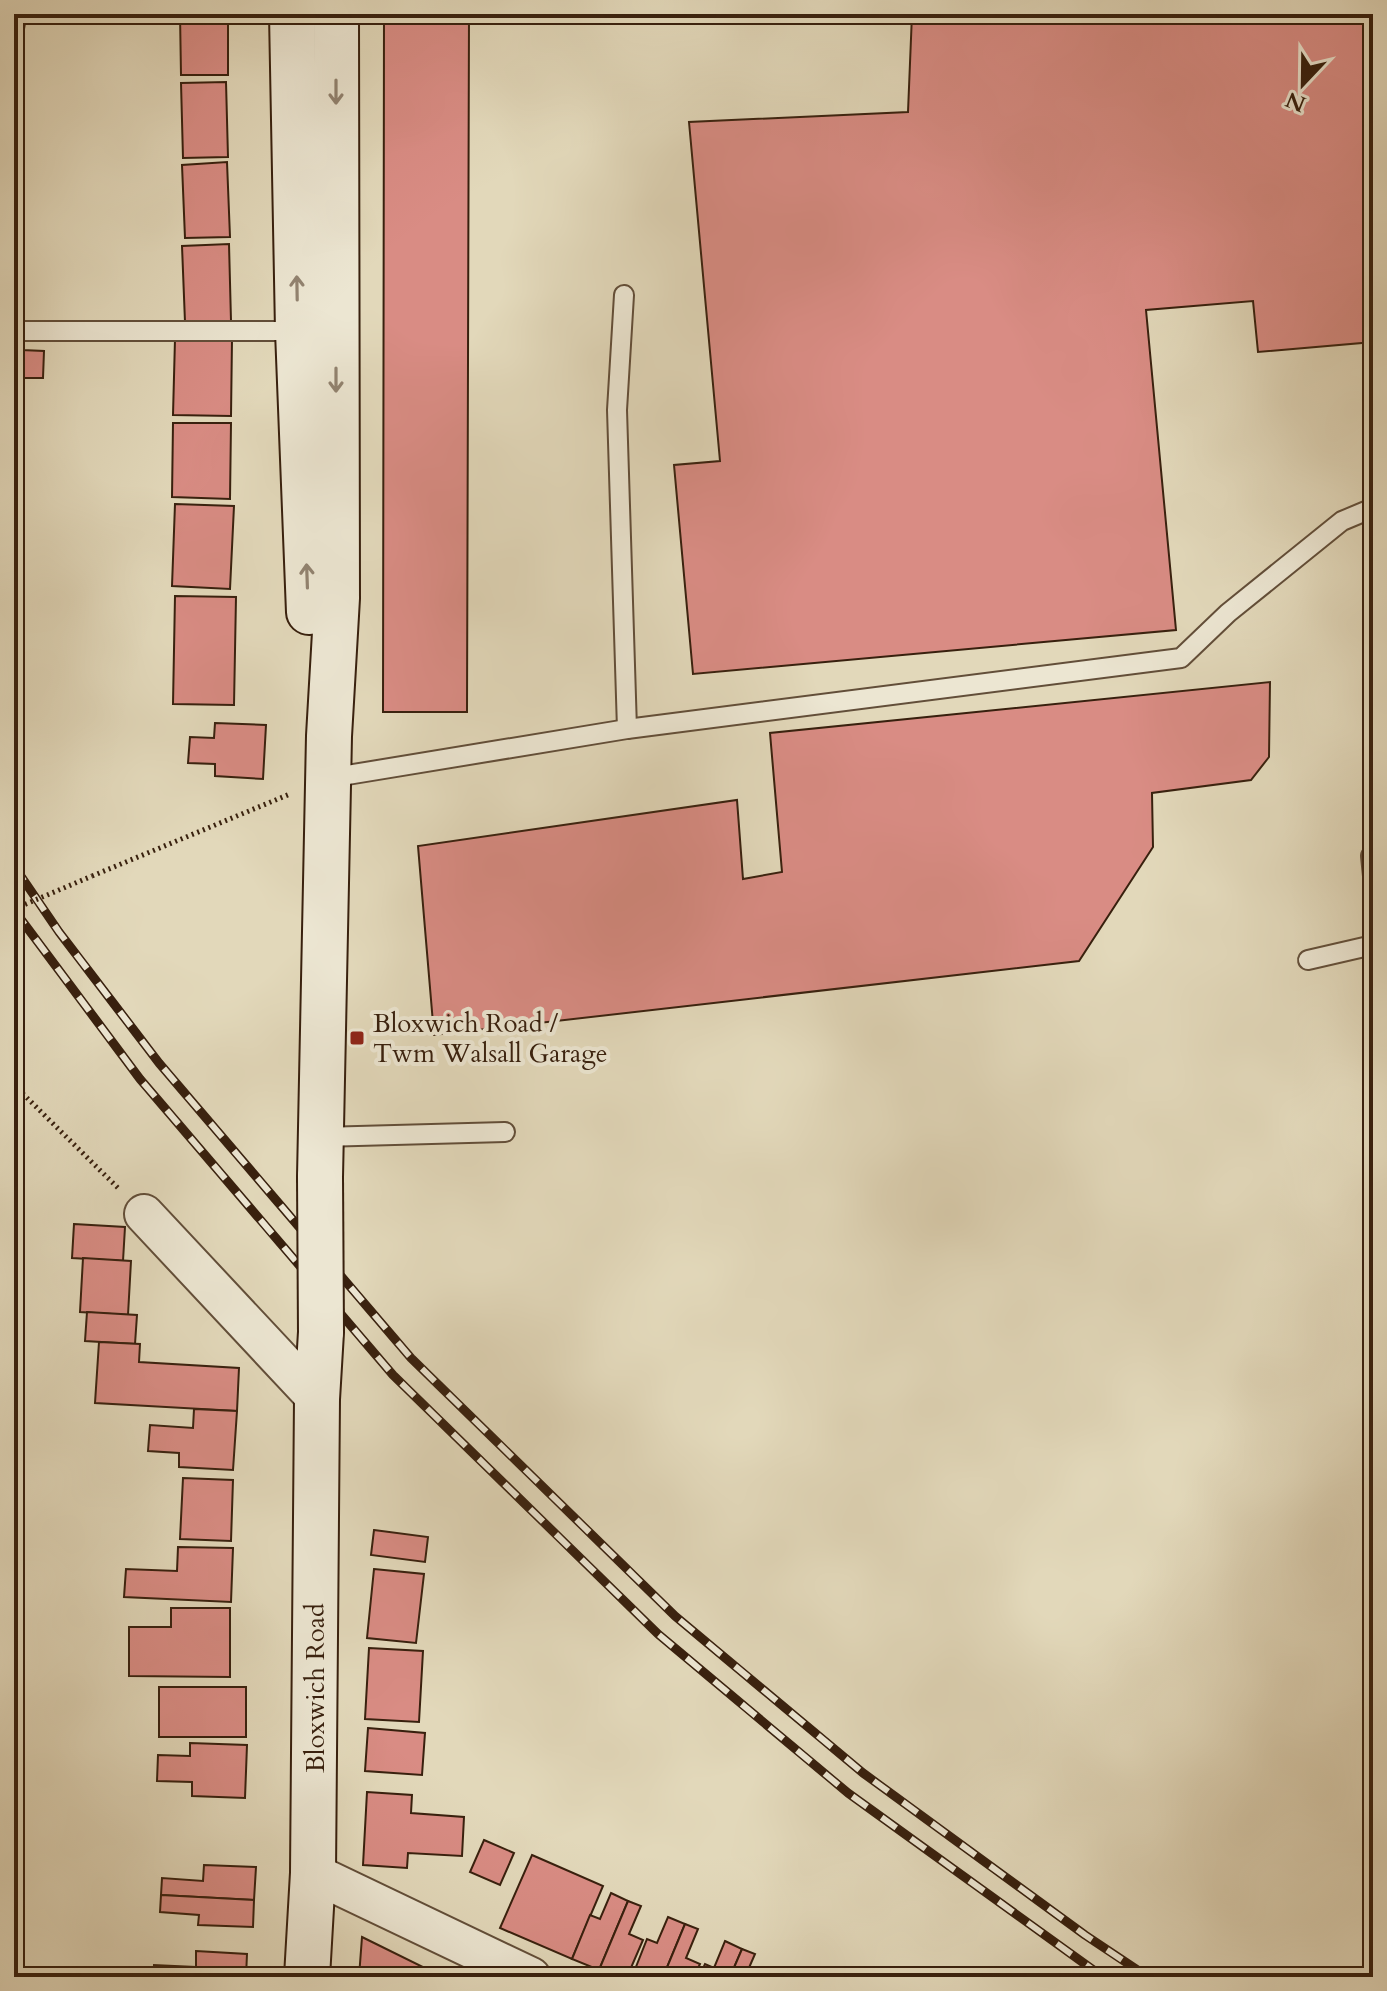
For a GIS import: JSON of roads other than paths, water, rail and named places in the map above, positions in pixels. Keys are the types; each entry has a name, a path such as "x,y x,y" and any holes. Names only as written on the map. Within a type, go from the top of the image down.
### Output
{"main road":[{"path":"292,14 298,331 308,602 329,757"},
{"path":"329,757 337,598 336,14"},
{"name":"Bloxwich Road","path":"307,1977 313,1873 317,1399 321,1332 320,1157 329,757"}],"street":[{"path":"144,1214 317,1399"},
{"path":"313,1873 531,1977"}],"lane":[{"path":"14,28 17,14"},
{"path":"624,295 617,410 627,729"},
{"path":"14,331 298,331"},
{"path":"329,757 627,729 1181,658 1228,613 1342,521 1373,508"},
{"path":"1371,856 1373,876"},
{"path":"1308,960 1373,945"},
{"path":"320,1157 505,1132"}],"railway":[{"path":"14,866 59,932 159,1063 411,1358 675,1616 863,1773 1085,1935 1148,1977"},
{"path":"14,910 140,1079 393,1375 658,1634 848,1793 1103,1977"}],"place":[{"name":"Bloxwich Road / Twm Walsall Garage","path":"357,1038"}]}
